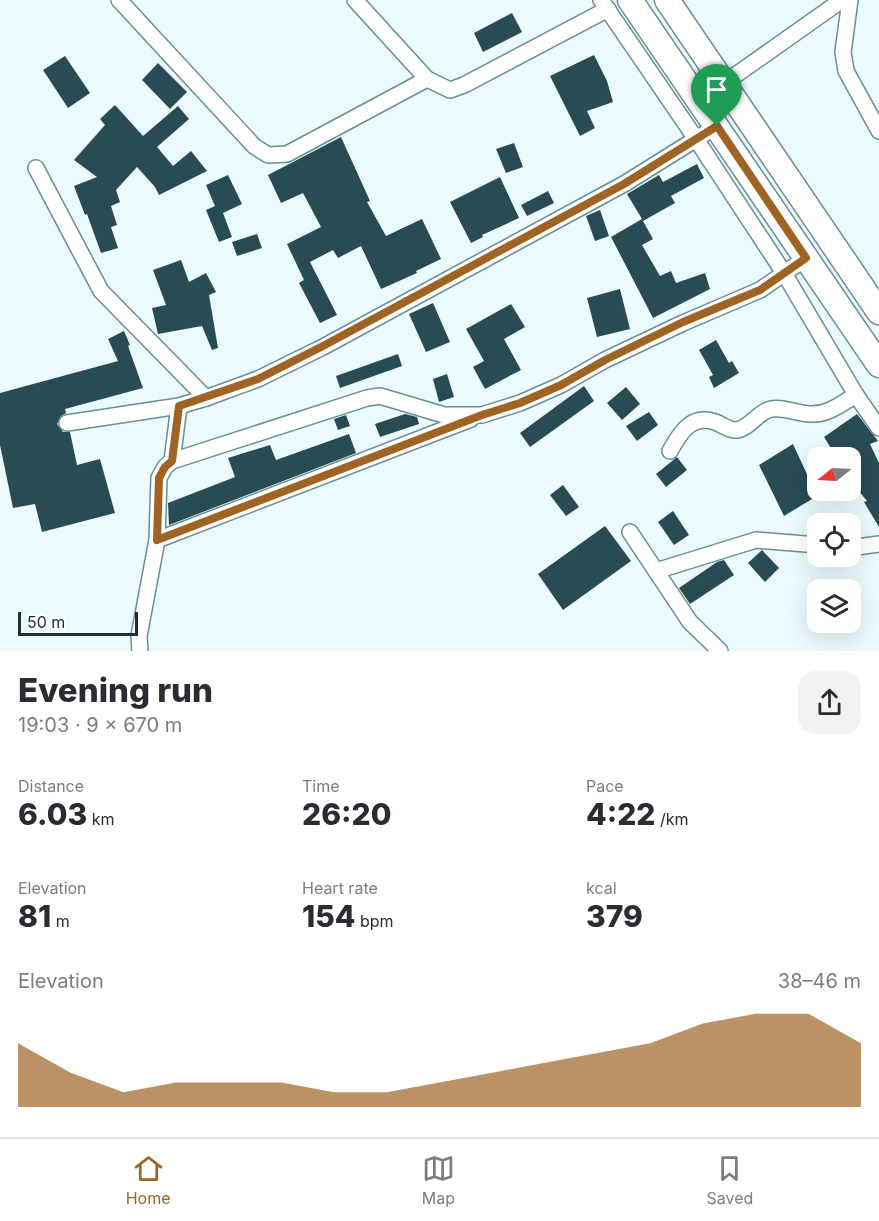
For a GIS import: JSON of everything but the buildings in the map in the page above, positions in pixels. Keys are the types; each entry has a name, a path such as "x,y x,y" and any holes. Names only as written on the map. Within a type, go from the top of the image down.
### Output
{"main road":[{"path":"630,0 879,365"},
{"path":"667,0 879,312"}],"street":[{"path":"119,0 254,146 268,155 287,154 427,79"},
{"path":"355,0 427,79 450,90 464,85 604,4 784,273 856,395 879,428"},
{"path":"723,84 842,0"},
{"path":"850,0 843,52 846,71 879,131"},
{"path":"67,423 179,406 258,379 624,184 717,126"},
{"path":"36,168 101,291 206,398"},
{"path":"157,540 482,415 520,403 561,385 605,360 683,322 760,290 806,258"},
{"path":"670,451 680,432 692,423 703,419 734,430 740,429 769,410 809,414 827,412 856,395"},
{"path":"140,651 139,636 157,540 159,478 165,467 172,461 367,398 380,396 444,415 482,415"},
{"path":"172,461 179,406"},
{"path":"630,532 690,622 720,651"},
{"path":"656,571 756,540 807,544"},
{"path":"861,546 879,544"}],"route":[{"path":"717,126 806,258 760,290 683,322 605,360 561,385 520,403 482,415 157,540 159,478 165,467 172,461 179,406 258,379 323,346 624,184 717,126"}]}
